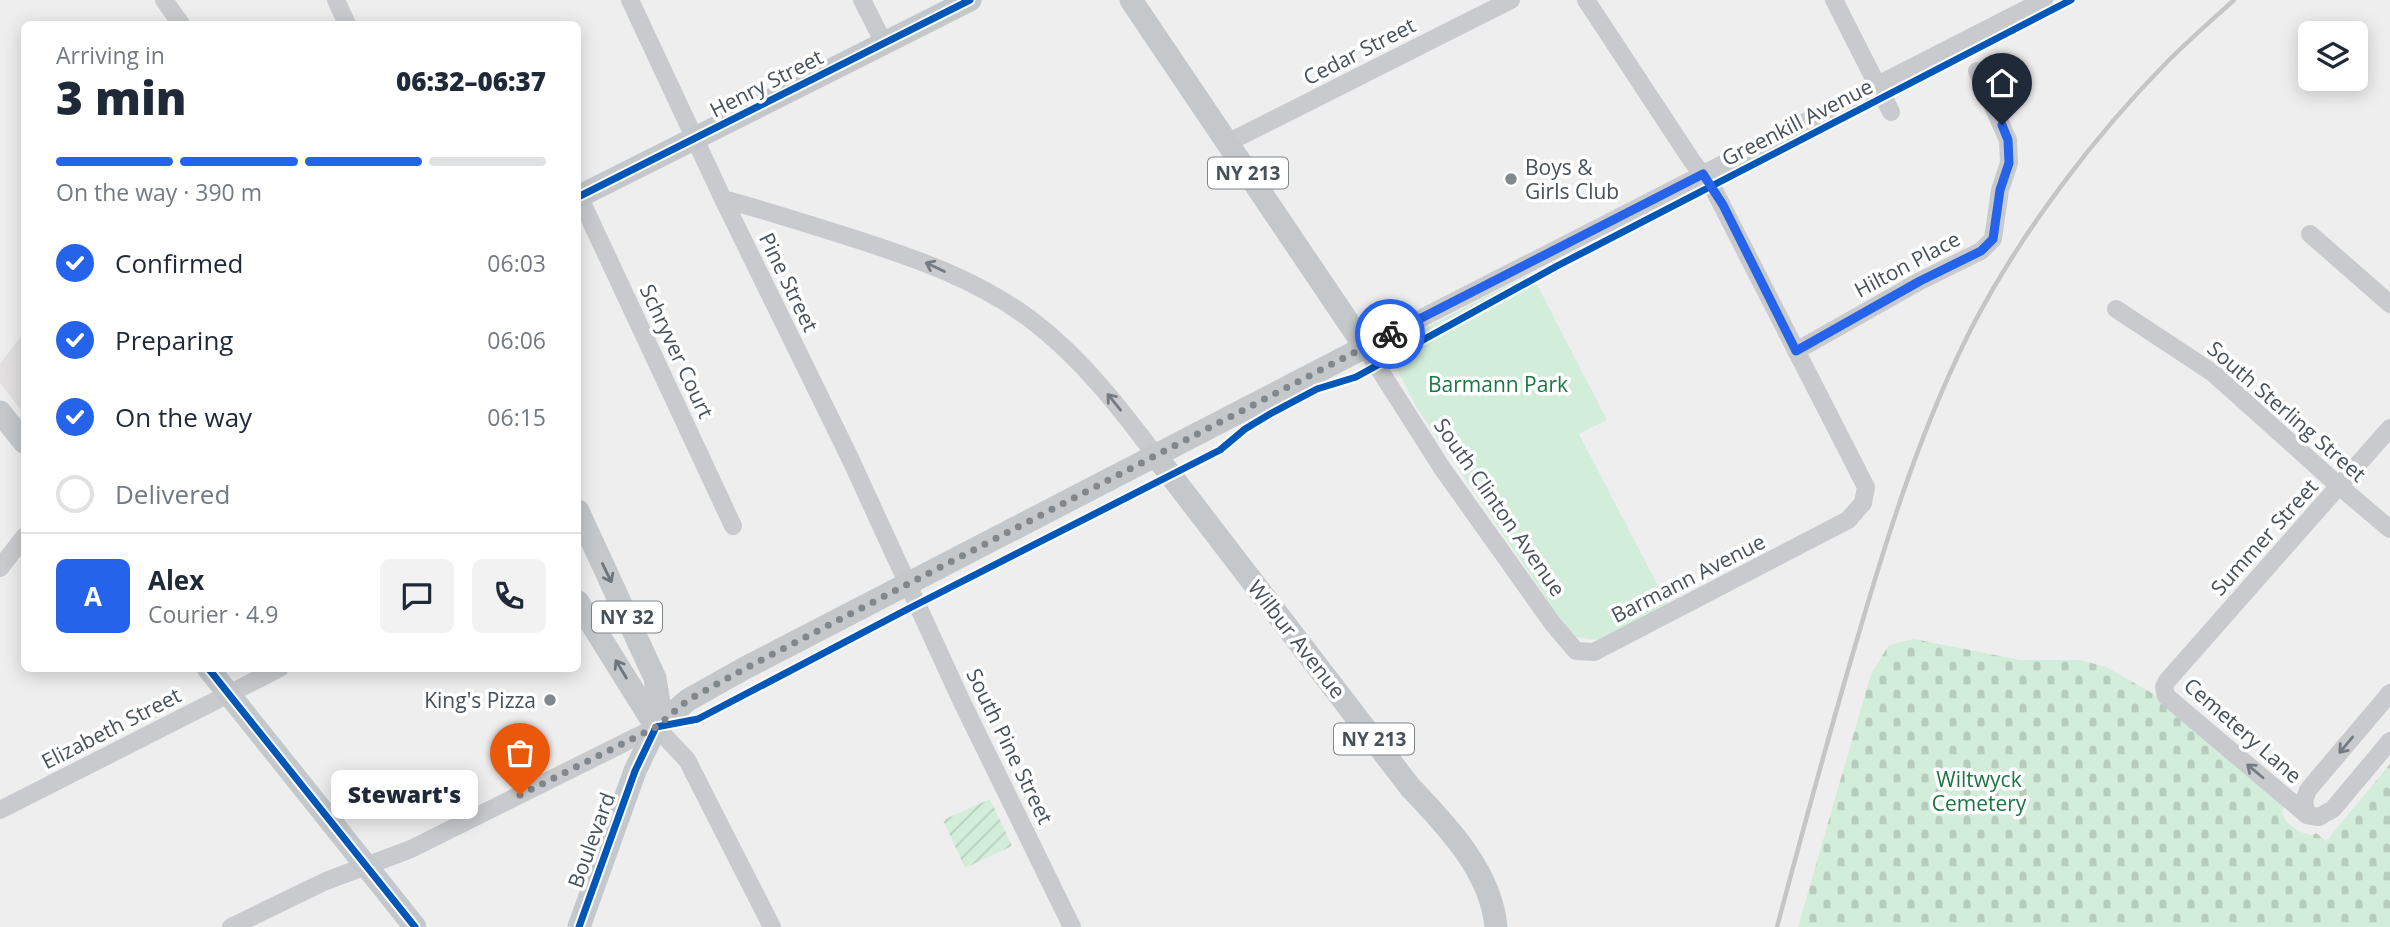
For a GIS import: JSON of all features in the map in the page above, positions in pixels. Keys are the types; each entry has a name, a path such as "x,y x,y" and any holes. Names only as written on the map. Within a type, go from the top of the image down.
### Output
{"main road":[{"name":"Henry Street","path":"581,195 970,0"},
{"name":"NY 213","path":"1131,0 1365,346"},
{"name":"Greenkill Avenue","path":"656,727 688,700 1365,346"},
{"path":"0,412 21,438"},
{"name":"Wilbur Avenue","path":"1156,456 1410,787 1444,825 1480,873 1492,897 1496,927"},
{"name":"NY 32","path":"581,518 655,678 659,704 656,727"},
{"name":"NY 32","path":"581,606 656,727"},
{"path":"211,672 415,927"},
{"name":"Boulevard","path":"579,927 635,771 656,727"}],"street":[{"path":"164,0 179,21"},
{"path":"336,0 346,21"},
{"name":"Pine Street","path":"630,0 908,583"},
{"path":"862,0 884,43"},
{"name":"Cedar Street","path":"1227,143 1511,0"},
{"name":"Barmann Avenue","path":"1581,652 1594,652 1847,520 1863,503 1866,487 1723,205 1586,0"},
{"path":"1833,0 1891,112"},
{"name":"Greenkill Avenue","path":"1365,346 2044,0"},
{"name":"Hilton Place","path":"1796,351 1920,281 1981,251 1993,239 2000,190 2009,163 2008,140 1977,71"},
{"path":"723,199 916,258 1013,307 1036,323 1074,357 1156,456"},
{"name":"Schryver Court","path":"581,203 733,526"},
{"path":"2309,234 2390,304"},
{"name":"South Sterling Street","path":"2116,309 2213,373 2390,529"},
{"name":"South Clinton Avenue","path":"1365,346 1450,479 1553,624 1576,651 1581,652"},
{"name":"Summer Street","path":"2171,676 2390,428"},
{"path":"0,568 21,541"},
{"name":"South Pine Street","path":"908,583 1068,923"},
{"name":"Elizabeth Street","path":"0,810 272,672"},
{"name":"Cemetery Lane","path":"2171,676 2164,687 2166,696 2307,815"},
{"path":"2390,694 2308,790 2304,802 2307,815 2319,817 2333,809 2390,741"},
{"path":"656,727 687,760 772,927"},
{"name":"Greenkill Avenue","path":"231,927 365,864 411,849 656,727"}],"shaded area":[{"path":"21,336 21,410 0,383 0,364"}],"green space":[{"name":"Barmann Park","path":"1531,273 1607,420 1579,434 1668,605 1597,640 1576,637 1569,631 1417,408 1386,349"},
{"name":"Wiltwyck Cemetery","path":"1914,639 2020,660 2080,660 2106,667 2157,696 2285,807 2282,810 2283,815 2293,827 2303,833 2316,833 2326,841 2390,764 2390,927 1798,927 1871,674 1889,645"},
{"path":"990,799 1012,846 965,868 943,820"}],"railway":[{"path":"1777,927 1884,550 1923,438 1971,329 1990,293 2035,222 2086,154 2140,90 2234,0"}],"cycle path":[{"path":"581,195 970,0"},
{"path":"579,927 635,771 656,727 698,719 1220,450 1245,429 1317,389 1356,377 1557,266 2071,0"},
{"path":"211,672 415,927"}],"way so far":[{"path":"520,795 656,727 688,700 746,668 1390,334"}],"place":[{"name":"Boys & Girls Club","path":"1511,179"},
{"name":"King's Pizza","path":"550,700"},
{"name":"Stewart's","path":"520,795"}],"route":[{"path":"1390,334 1703,174 1723,205 1796,351 1920,281 1981,251 1993,239 2000,190 2009,163 2008,140 2002,125"}]}
